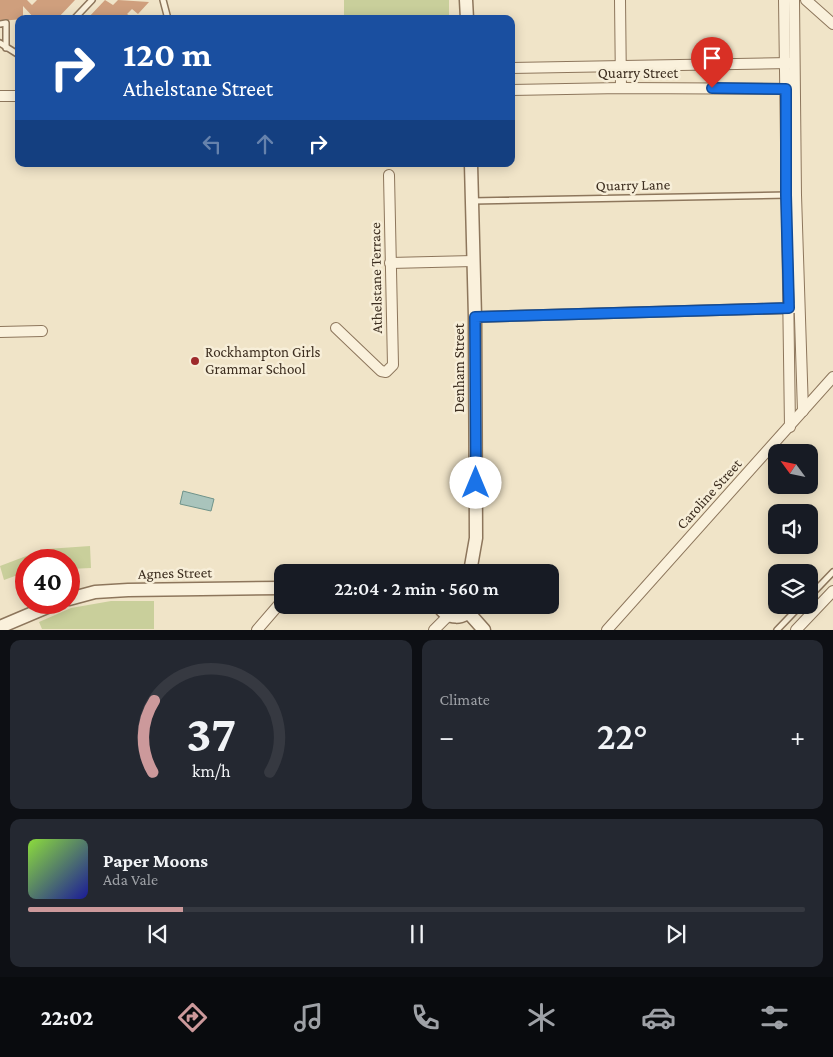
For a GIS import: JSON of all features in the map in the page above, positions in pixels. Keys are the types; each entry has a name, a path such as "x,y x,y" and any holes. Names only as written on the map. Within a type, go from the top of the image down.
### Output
{"street":[{"path":"466,0 467,15"},
{"path":"620,0 621,88"},
{"path":"784,0 791,89 790,426"},
{"path":"790,63 794,0"},
{"path":"806,0 833,24"},
{"name":"Quarry Street","path":"515,68 790,63"},
{"name":"Quarry Street","path":"515,90 621,88 791,89"},
{"path":"0,96 15,96"},
{"name":"Denham Street","path":"471,167 475,317 476,538 471,564"},
{"name":"Athelstane Terrace","path":"336,328 381,371 386,372 393,365 389,175"},
{"path":"790,195 800,307 803,410"},
{"path":"390,263 473,261"},
{"path":"475,317 800,307"},
{"path":"0,332 42,331"},
{"name":"Caroline Street","path":"608,630 833,377"},
{"name":"Agnes Street","path":"80,596 95,592 128,590 274,588"},
{"path":"796,630 833,591"},
{"path":"257,630 274,610"},
{"path":"0,627 31,614"},
{"path":"434,630 448,616 456,617 462,614"},
{"path":"474,614 484,630"}],"lane":[{"path":"78,15 92,0"},
{"path":"163,0 167,15"},
{"path":"0,24 6,24 6,48"},
{"path":"0,43 15,53"},
{"name":"Quarry Lane","path":"472,200 790,195"},
{"path":"818,588 833,572"},
{"path":"777,630 792,614"}],"green space":[{"path":"344,0 449,0 449,15 344,15"},
{"path":"90,546 91,568 80,568 80,549 47,549"},
{"path":"15,560 15,576 4,580 0,566"},
{"path":"111,601 154,601 154,629 42,629 39,622 57,614 80,614 80,606"}],"water":[{"path":"183,491 214,499 211,511 180,504"}],"building":[{"path":"0,0 27,0 32,5 37,0 75,0 61,15 31,15 23,6 23,15 15,15 15,20 0,21"},
{"path":"105,0 113,5 118,0 149,2 138,14 132,9 127,14 128,15 91,15"}],"place":[{"name":"Rockhampton Girls Grammar School","path":"195,361"}],"route":[{"path":"476,483 475,317 789,308 786,89 712,88"}]}
